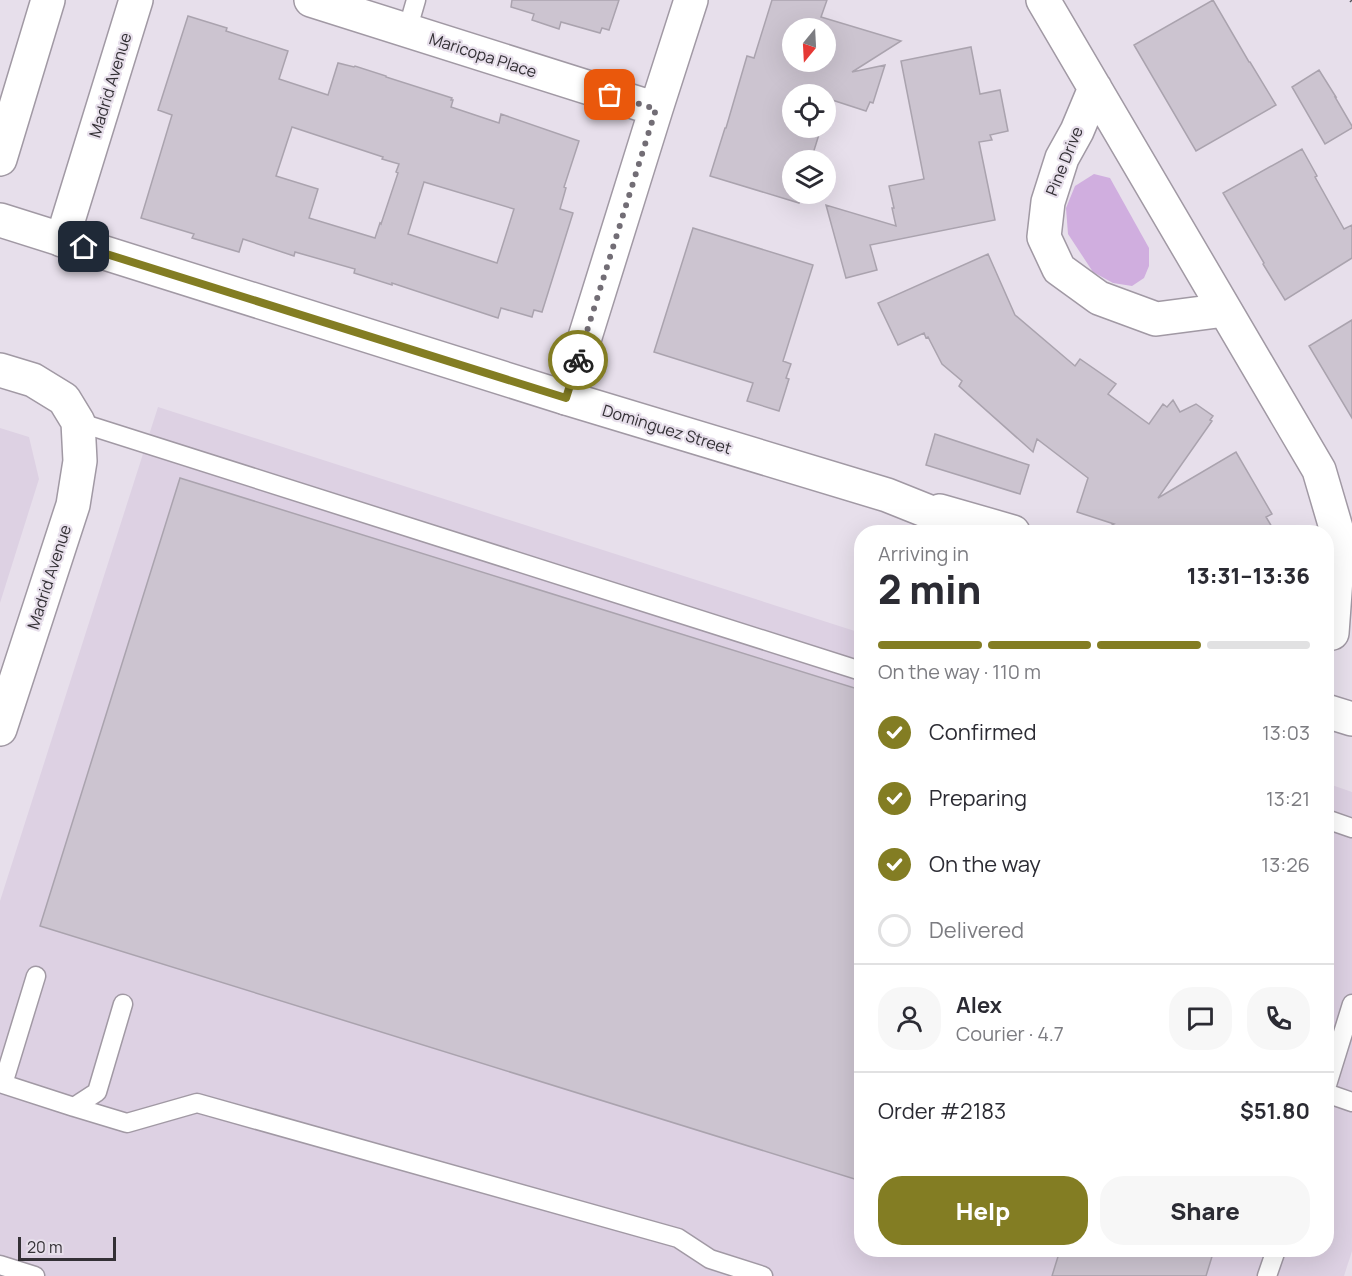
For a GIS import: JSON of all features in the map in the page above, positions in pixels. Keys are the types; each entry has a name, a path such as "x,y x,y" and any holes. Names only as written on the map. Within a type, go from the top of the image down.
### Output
{"street":[{"path":"0,159 48,0"},
{"name":"Madrid Avenue","path":"62,240 136,0"},
{"name":"Maricopa Place","path":"310,0 656,109"},
{"path":"566,398 691,0"},
{"path":"1043,0 1319,470 1339,538 1337,634"},
{"name":"Pine Drive","path":"1095,88 1077,131 1062,158 1047,202 1044,237 1059,269 1098,298 1156,319 1226,310"},
{"name":"Dominguez Street","path":"0,220 566,398 989,525"},
{"path":"0,370 33,380 64,399 78,422"},
{"name":"Madrid Avenue","path":"0,729 5,694 73,505 80,461 78,422"},
{"name":"Dominguez Street","path":"887,495 956,525"},
{"path":"1334,713 1352,719"}],"lane":[{"path":"406,31 416,0"},
{"path":"78,422 854,669"},
{"path":"1334,822 1352,828"},
{"path":"36,976 1,1083 127,1123 197,1103 678,1238 710,1259 763,1276"},
{"path":"74,1107 97,1092 123,1004"},
{"path":"1334,1062 1352,1004"},
{"path":"1334,1096 1352,1102"},
{"path":"1267,1276 1274,1257"},
{"path":"0,1265 35,1276"}],"shaded area":[{"path":"1094,174 1110,178 1149,248 1149,266 1144,278 1132,286 1113,283 1093,272 1068,234 1066,208 1075,186"},
{"path":"158,407 854,631 854,1257 1334,1257 1334,786 1352,792 1352,1251 1344,1276 0,1276 0,901"},
{"path":"0,428 29,437 39,479 0,603"}],"building":[{"path":"512,0 619,0 609,30 602,28 600,33 561,22 559,29 532,20 534,14 511,7"},
{"path":"772,0 827,0 821,17 824,18 782,18 782,72 836,72 836,22 901,41 852,72 885,65 873,103 870,102 866,111 836,101 836,84 782,84 782,138 818,138 814,150 782,150 782,198 710,176 747,56 754,58"},
{"path":"1213,0 1276,105 1196,151 1134,45"},
{"path":"188,16 288,51 279,79 328,95 338,63 355,66 452,98 451,107 499,123 501,114 579,141 564,187 566,188 560,209 573,213 542,312 534,310 532,317 501,308 498,318 354,273 355,269 295,252 294,256 243,239 239,252 192,238 194,234 141,218 172,115 158,110","holes":["292,127 399,164 396,172 398,173 375,238 309,218 318,189 276,176","424,182 514,209 497,263 408,234"]},
{"path":"971,47 980,94 1000,90 1008,131 990,135 992,140 979,142 995,220 870,245 877,270 846,278 826,205 896,226 889,186 924,179 901,61"},
{"path":"1319,70 1352,126 1325,144 1292,87"},
{"path":"1302,149 1344,229 1352,225 1352,258 1285,300 1223,193"},
{"path":"693,228 813,265 783,361 791,364 779,411 747,401 753,383 654,352"},
{"path":"988,254 1015,315 1075,366 1080,359 1116,384 1108,394 1149,424 1163,404 1167,407 1173,400 1180,412 1196,404 1213,416 1210,420 1212,421 1158,498 1236,452 1272,514 1266,517 1271,525 1112,525 1114,524 1077,512 1088,478 1037,439 1033,452 959,386 962,381 942,364 924,333 898,345 878,303"},
{"path":"1352,320 1352,418 1309,346"},
{"path":"935,434 1029,465 1020,494 926,465"},
{"path":"180,478 854,688 854,1179 40,926"},
{"path":"1058,1257 1212,1257 1206,1276 1052,1276"}],"way so far":[{"path":"578,360 656,109 610,95"}],"route":[{"path":"84,247 566,398 578,360"}]}
